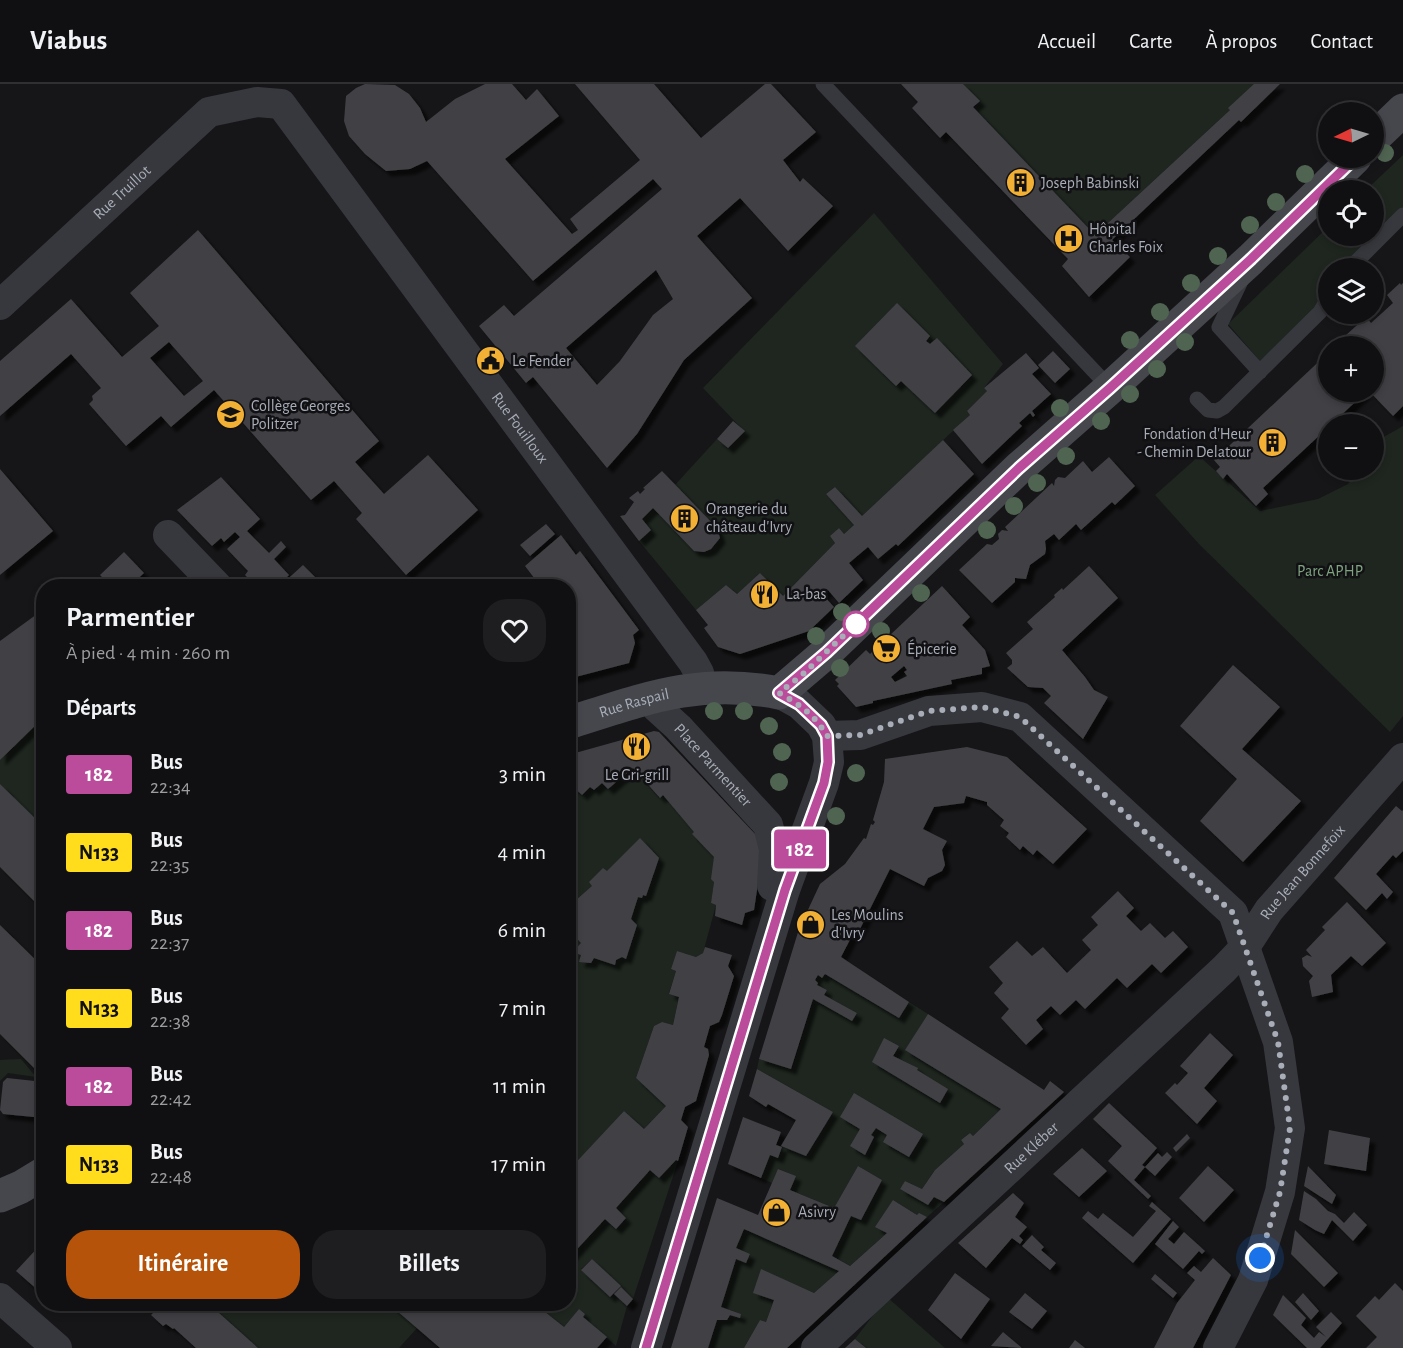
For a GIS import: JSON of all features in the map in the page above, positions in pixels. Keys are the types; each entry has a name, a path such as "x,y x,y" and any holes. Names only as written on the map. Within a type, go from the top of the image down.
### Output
{"street":[{"name":"Rue Truillot","path":"0,305 210,112 257,102"},
{"name":"Rue Fouilloux","path":"257,102 281,104 693,662 699,673 702,687"},
{"path":"1384,129 1403,111"},
{"path":"646,1348 785,890 824,783 828,762 827,736 810,713 779,693 827,652 1019,468 1251,259 1344,168"},
{"path":"168,535 210,579"},
{"name":"Rue Raspail","path":"576,721 653,703 702,687 757,689 779,693"},
{"name":"Place Parmentier","path":"653,703 768,825 774,849 772,886 778,888"},
{"name":"Rue Jean Bonnefoix","path":"827,736 860,735 929,711 982,707 1020,717 1233,913 1245,947"},
{"name":"Rue Jean Bonnefoix","path":"1245,947 1269,910 1403,758"},
{"path":"1218,1348 1253,1280 1280,1192 1290,1128 1278,1042 1245,947"},
{"name":"Rue Kléber","path":"816,1348 1245,947"},
{"path":"0,1196 21,1187 36,1172"},
{"path":"0,1298 50,1342"}],"lane":[{"path":"824,84 1110,388"},
{"path":"1360,258 1403,215"},
{"path":"1251,259 1220,327 1233,349 1260,372"},
{"path":"1197,399 1208,410 1220,410 1318,314"},
{"path":"576,708 635,691 653,703"},
{"path":"0,1183 36,1168"}],"green space":[{"path":"963,84 1255,84 1095,235 973,107 979,101"},
{"path":"1403,155 1403,210 1384,228 1384,180 1377,180"},
{"path":"874,213 1003,364 984,388 987,391 967,411 970,415 862,516 835,487 826,494 854,525 844,534 839,528 830,536 835,543 783,596 760,573 737,594 726,585 696,610 639,541 651,530 642,519 653,508 694,551 706,550 717,542 720,538 717,528 675,485 717,439 728,448 744,431 703,388"},
{"path":"1318,237 1318,246 1365,246 1352,258 1318,258 1318,302 1305,320 1260,361 1228,324"},
{"name":"Parc APHP","path":"1403,426 1403,716 1390,732 1199,544 1155,495 1199,456 1260,511 1318,499 1348,484 1351,480 1384,480 1384,437"},
{"path":"36,724 36,820 0,784 0,760"},
{"path":"633,768 659,798 663,795 696,831 692,834 714,857 711,903 716,905 703,953 696,957 677,951 671,969 676,971 669,993 679,997 673,1025 662,1022 654,1026 636,1078 666,1106 644,1129 624,1111 576,1164 576,790 582,795 590,787 594,790 602,783 608,789"},
{"path":"825,974 899,1018 909,1002 928,1014 906,1050 1001,1109 973,1136 970,1133 961,1140 964,1144 934,1171 922,1189 905,1181 900,1189 928,1205 934,1197 944,1202 927,1217 917,1215 893,1200 887,1233 850,1266 832,1256 851,1216 861,1220 882,1180 858,1166 834,1208 790,1190 795,1176 779,1169 772,1183 761,1178 770,1155 778,1158 782,1147 806,1156 833,1112 757,1069 759,1059 792,1069 813,999 853,1020 857,1013 824,995 827,990 817,985 815,980 818,975 822,978"},
{"path":"21,1059 36,1077 8,1073 0,1081 0,1060"},
{"path":"676,1160 678,1161 633,1299 592,1259 581,1269 610,1297 614,1294 627,1306 616,1346 583,1317 585,1314 579,1309 564,1327 544,1311 576,1311 576,1250 605,1219 626,1218 616,1208 650,1170 659,1178"},
{"path":"744,1229 839,1271 814,1293 761,1270 754,1293 774,1300 766,1322 760,1320 744,1348 708,1348 717,1320 727,1320 730,1315 741,1314 721,1307 736,1259 746,1263 750,1255 736,1248"},
{"path":"887,1297 945,1348 866,1348 855,1339"},
{"path":"217,1311 398,1311 418,1327 399,1348 258,1348"}],"building":[{"path":"365,84 395,85 409,94 420,108 426,122 455,99 485,84 512,84 526,100 537,89 559,116 505,159 572,234 578,230 570,219 640,160 575,84 654,84 701,138 765,84 771,84 816,132 783,160 800,182 803,178 833,206 788,251 740,198 697,236 752,298 684,360 637,434 607,468 533,377 526,383 479,326 504,305 514,316 662,189 653,179 533,281 427,161 410,169 386,171 365,154 349,136 344,121 346,96","holes":["656,270 673,299 653,315 620,361 597,385 566,348"]},
{"name":"Joseph Babinski","path":"901,84 963,84 980,101 973,107 1095,235 1230,110 1228,108 1254,84 1280,84 1112,240 1130,257 1089,297 1062,266 1068,259 946,132 940,138 912,108 918,102"},
{"path":"198,230 379,441 355,462 384,494 428,455 478,510 406,575 356,519 362,513 334,481 311,500 214,390 171,427 161,416 126,446 89,404 93,400 92,396 101,388 71,354 0,416 0,361 71,299 122,357 159,326 130,293","holes":["169,342 203,381 184,396 150,358"]},
{"path":"1403,283 1403,406 1393,416 1380,402 1384,402 1384,336 1345,336 1358,324 1384,324 1384,311 1393,303 1387,295"},
{"path":"897,303 930,336 926,341 930,344 937,338 972,375 935,413 901,381 896,386 855,346"},
{"path":"1053,351 1070,369 1055,383 1038,365"},
{"path":"1026,353 1039,368 1032,374 1051,394 1032,411 1035,415 1033,417 1030,413 1019,423 1022,426 982,464 953,430 970,415 967,411 987,391 984,388"},
{"name":"Fondation d'Heur - Chemin Delatour","path":"1318,362 1318,402 1355,402 1342,414 1318,414 1318,437 1263,488 1268,494 1256,506 1227,474 1223,479 1216,471 1220,467 1214,460"},
{"path":"733,421 745,431 728,448 717,439"},
{"path":"943,440 974,474 898,546 896,544 878,559 868,547 849,563 863,580 839,603 828,590 823,595 834,607 809,631 740,654 718,647 704,628 708,625 696,610 726,585 737,594 760,573 783,596 835,543 830,536 839,528 844,534 854,525 826,494 835,487 862,516"},
{"path":"1109,457 1135,486 1115,505 1112,502 1081,530 1076,524 1059,540 1054,534 1045,541 1045,554 1030,565 1026,579 1015,578 1015,582 992,603 959,570 987,544 992,545 999,539 998,534 1002,530 1008,531 1005,527 1052,483 1054,486 1058,477 1065,478 1083,461 1092,472"},
{"path":"0,469 53,531 0,575"},
{"path":"662,471 717,528 720,538 711,549 704,552 694,551 653,508 642,519 651,530 639,541 620,516 625,515 634,502 629,498 638,491 640,494 645,489 643,488"},
{"path":"221,477 260,519 247,531 269,553 281,541 286,547 274,559 289,575 285,579 249,579 245,575 248,571 227,549 240,537 235,532 224,542 221,538 212,546 177,510"},
{"path":"546,524 555,534 530,556 520,545"},
{"path":"561,535 576,555 580,551 639,630 633,635 635,643 629,663 576,677 576,579 535,579 525,566"},
{"path":"124,552 144,573 138,579 104,579 100,575"},
{"path":"303,565 317,579 288,579"},
{"path":"1089,566 1118,598 1062,650 1094,690 1108,697 1083,739 1044,703 1051,696 1043,688 1028,687 1007,668 1012,664 1012,660 1006,653 1033,629 1027,622 1055,597 1054,595 1062,588 1063,590"},
{"path":"942,586 970,617 962,625 985,650 990,666 982,668 982,674 951,680 952,684 873,701 873,703 856,707 837,686 839,684 835,680 866,650 870,654","holes":["904,666 907,670 904,672 907,676 895,682 891,677"]},
{"path":"36,615 36,725 0,760 0,641"},
{"path":"1233,665 1280,707 1242,749 1301,801 1243,862 1200,821 1237,779 1180,726"},
{"path":"654,731 659,732 756,835 762,857 754,910 745,913 742,925 715,916 716,905 711,903 714,857 692,834 694,832 663,795 660,798 633,768 608,789 602,783 594,790 590,787 582,795 576,790 576,753"},
{"path":"967,747 1007,757 1087,829 1053,864 1037,850 1033,855 1023,846 1020,850 1006,837 1009,833 1000,826 1004,820 987,805 987,802 966,796 964,803 934,807 923,829 947,841 942,850 945,865 942,871 928,878 924,886 890,869 858,933 854,932 841,957 909,1002 899,1018 825,974 822,978 818,975 815,980 817,985 827,990 824,995 857,1013 852,1021 813,999 791,1069 759,1059 799,929 820,884 845,864 864,838 866,839 871,824 875,822 873,820 884,782 885,759"},
{"path":"0,784 36,819 36,903 0,867"},
{"path":"1396,806 1403,810 1403,851 1396,858 1393,855 1376,874 1393,892 1387,899 1382,893 1366,910 1334,878"},
{"path":"640,838 659,858 646,896 638,897 631,919 637,925 626,959 622,957 616,960 615,965 594,958 591,963 579,962 581,955 576,953 576,949 581,943 576,938 576,907 578,905 576,900 592,886 589,882 603,868 607,871"},
{"path":"1118,891 1134,908 1126,916 1141,931 1150,923 1165,938 1173,931 1188,947 1161,973 1152,964 1127,988 1117,978 1085,1009 1076,1000 1060,1015 1051,1006 1036,1020 1043,1029 1026,1045 1001,1018 1009,1009 994,993 1003,983 989,967 1017,941 1032,956 1043,947 1067,973 1091,950 1082,940 1098,925 1091,917"},
{"path":"1347,902 1386,943 1362,966 1351,956 1331,975 1333,992 1312,997 1309,981 1313,976 1303,966 1302,958 1307,955 1312,957 1306,950 1325,930 1322,927"},
{"path":"0,925 36,960 36,1070 0,1034"},
{"path":"705,947 732,955 728,966 734,976 719,1022 710,1026 704,1047 708,1049 709,1055 696,1101 685,1107 681,1120 688,1127 678,1161 676,1160 659,1178 650,1170 616,1208 626,1218 616,1229 605,1219 576,1250 576,1162 624,1111 644,1129 666,1106 636,1078 654,1026 662,1022 673,1025 679,997 669,994 676,971 671,969 677,951 696,957 703,953"},
{"path":"928,1014 1044,1090 1050,1081 1064,1092 944,1202 934,1197 928,1205 900,1189 905,1181 922,1189 935,1170 964,1144 961,1140 970,1133 973,1136 1001,1109 905,1050"},
{"path":"1210,1033 1233,1055 1204,1088 1217,1101 1197,1124 1165,1093 1175,1083 1177,1085 1188,1073 1180,1066"},
{"path":"884,1038 899,1046 893,1056 918,1068 917,1070 948,1089 940,1103 872,1062"},
{"path":"757,1069 833,1112 806,1156 781,1146 796,1120 768,1104 766,1107 749,1096"},
{"path":"7,1078 36,1081 36,1117 3,1114 0,1110 3,1082"},
{"path":"854,1093 923,1134 909,1157 883,1142 887,1135 876,1128 871,1135 874,1137 865,1155 850,1146 860,1129 840,1117"},
{"path":"1109,1103 1157,1148 1142,1165 1145,1167 1134,1180 1151,1196 1148,1199 1108,1161 1122,1146 1093,1119"},
{"path":"743,1117 781,1132 776,1145 782,1147 778,1158 770,1155 761,1178 728,1164"},
{"path":"1329,1130 1370,1138 1366,1171 1324,1164"},
{"path":"1187,1134 1190,1138 1176,1152 1173,1148"},
{"path":"1082,1148 1107,1171 1079,1197 1053,1174"},
{"path":"1167,1152 1172,1157 1155,1176 1145,1167 1158,1153 1162,1157"},
{"path":"858,1166 882,1180 861,1220 851,1216 832,1256 850,1266 887,1233 875,1227 893,1200 917,1215 919,1213 927,1217 787,1348 744,1348 760,1320 766,1322 774,1300 753,1293 761,1269 814,1293 839,1271 744,1229 736,1248 750,1254 746,1263 736,1259 721,1307 741,1314 740,1318 730,1315 727,1320 717,1320 708,1348 671,1348 717,1198 758,1215 778,1169 796,1176 790,1190 834,1208"},
{"path":"1208,1166 1234,1190 1204,1222 1179,1198"},
{"path":"1308,1166 1336,1195 1332,1204 1304,1186"},
{"path":"1304,1191 1344,1223 1354,1212 1367,1225 1353,1241 1332,1220 1324,1234 1315,1230 1299,1220"},
{"path":"1013,1193 1024,1203 1015,1217 1027,1227 1019,1236 1023,1240 1020,1244 1012,1238 986,1268 958,1243"},
{"path":"1152,1202 1171,1219 1133,1263 1082,1218 1088,1211 1098,1219 1103,1213 1133,1237 1156,1211 1149,1206"},
{"path":"1173,1221 1179,1227 1168,1239 1174,1244 1184,1232 1205,1251 1202,1254 1199,1251 1183,1269 1155,1244"},
{"path":"1295,1230 1338,1273 1324,1287 1291,1254"},
{"path":"1032,1235 1044,1247 1041,1250 1056,1263 1050,1270 1022,1246"},
{"path":"36,1249 36,1288 16,1271"},
{"path":"1213,1258 1231,1275 1193,1348 1154,1348 1177,1303 1195,1280 1187,1273 1194,1266 1201,1272"},
{"path":"592,1259 621,1286 610,1297 581,1270"},
{"path":"955,1273 990,1299 961,1339 928,1310"},
{"path":"1155,1274 1177,1293 1173,1298 1151,1279"},
{"path":"1395,1283 1403,1291 1403,1348 1366,1348 1377,1337 1356,1316 1375,1296 1379,1300"},
{"path":"621,1287 633,1299 627,1306 614,1294"},
{"path":"1025,1293 1047,1311 1032,1329 1009,1312"},
{"path":"1303,1293 1319,1311 1311,1320 1295,1302"},
{"path":"1283,1295 1306,1318 1301,1325 1314,1338 1319,1332 1326,1337 1316,1327 1331,1312 1342,1323 1320,1348 1307,1348 1273,1315"},
{"path":"579,1309 585,1314 583,1317 607,1337 597,1348 440,1348 397,1311 544,1311 564,1327"},
{"path":"217,1311 258,1348 196,1348 174,1328 166,1324 163,1326 151,1315 154,1312"},
{"path":"1003,1332 1022,1348 991,1346"},
{"path":"855,1339 866,1348 845,1348"},
{"path":"1075,1340 1085,1348 1069,1348"}],"bus line":[{"name":"182","path":"646,1348 785,890 824,783 828,762 827,736 810,713 779,693 827,652 1019,468 1251,259 1345,168"}],"place":[{"name":"Joseph Babinski","path":"1020,183"},
{"name":"Hôpital Charles Foix","path":"1068,238"},
{"name":"Le Fender","path":"491,361"},
{"name":"Collège Georges Politzer","path":"230,415"},
{"name":"Fondation d'Heur - Chemin Delatour","path":"1272,443"},
{"name":"Orangerie du château d'Ivry","path":"685,518"},
{"name":"La-bas","path":"765,594"},
{"name":"Épicerie","path":"886,649"},
{"name":"Le Gri-grill","path":"637,747"},
{"name":"Les Moulins d'Ivry","path":"810,924"},
{"name":"Asivry","path":"777,1212"}],"route":[{"path":"856,624 861,619 802,675 779,693 810,713 827,736 860,735 929,711 982,707 1020,717 1233,913 1252,973 1278,1042 1290,1128 1280,1192 1260,1258"}]}
